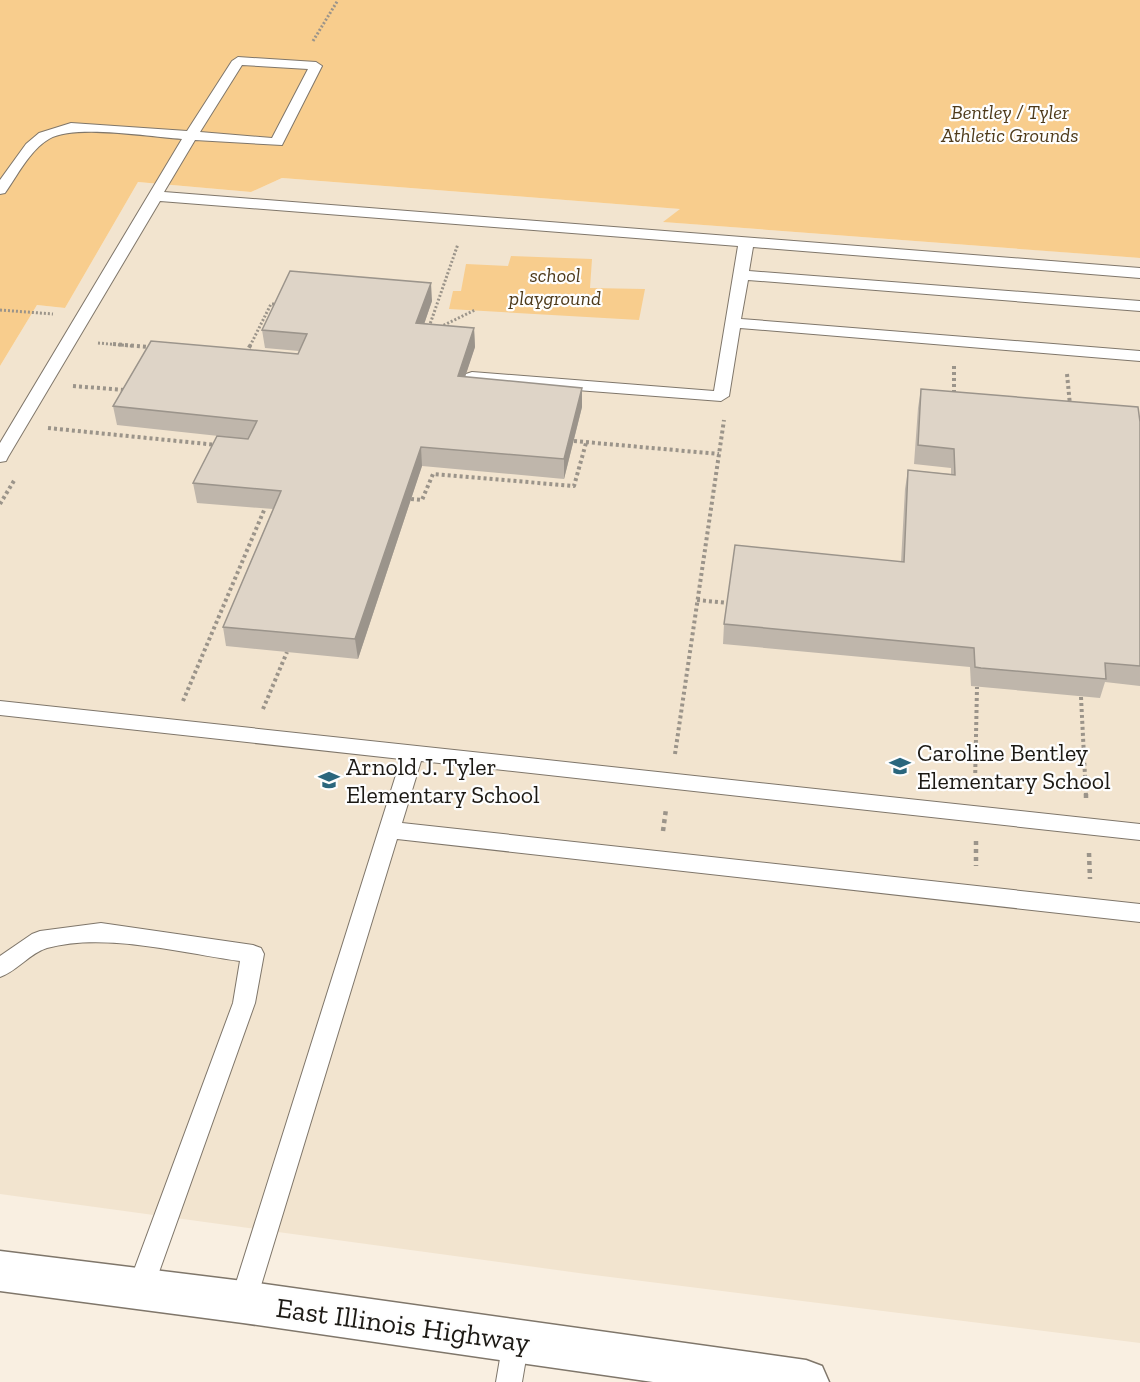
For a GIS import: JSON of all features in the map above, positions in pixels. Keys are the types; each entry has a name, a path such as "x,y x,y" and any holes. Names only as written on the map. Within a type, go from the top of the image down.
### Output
{"street":[{"name":"East Illinois Highway","path":"0,1271 243,1302 512,1361 806,1382"}],"lane":[{"path":"0,190 31,147 44,136 58,131 90,127 191,136 277,142 316,66 238,61 191,136 0,457"},
{"path":"156,196 1140,273"},
{"path":"472,377 721,396 746,243"},
{"path":"741,275 1140,306"},
{"path":"734,323 1140,356"},
{"path":"0,708 1140,832"},
{"path":"243,1302 412,753"},
{"path":"389,830 1140,913"},
{"path":"0,968 40,940 101,932 253,954 244,1003 140,1289"}],"path":[{"path":"298,65 338,0"},
{"path":"466,220 426,334 475,310"},
{"path":"255,357 244,356 271,304 285,305"},
{"path":"954,399 955,341"},
{"path":"94,342 152,348"},
{"path":"1065,350 1070,409"},
{"path":"69,385 126,390"},
{"path":"658,860 719,454 725,409 721,396"},
{"path":"45,428 220,446"},
{"path":"574,441 719,454"},
{"path":"411,499 422,500 433,474 574,486 586,443"},
{"path":"182,701 265,508"},
{"path":"697,600 728,603"},
{"path":"263,710 287,652"}],"shaded area":[{"path":"282,178 681,209 664,222 1140,258 1140,1343 586,1274 0,1194 0,366 37,305 65,308 138,182 251,192"}],"green space":[{"name":"Bentley / Tyler Athletic Grounds","path":"0,0 1140,0 1140,258 663,222 680,209 282,178 251,192 138,182 65,308 37,305 0,366"},
{"name":"school playground","path":"511,256 592,259 590,288 645,289 639,320 449,309 453,291 461,291 466,264 508,266"}],"building":[{"path":"290,271 431,283 416,323 474,328 458,376 582,388 564,459 421,447 355,639 223,627 281,491 193,483 217,436 248,439 257,421 113,406 151,341 298,354 307,334 262,330"},
{"name":"Caroline Bentley Elementary School","path":"921,389 1138,407 1140,422 1140,666 1105,663 1106,679 981,668 975,667 974,648 724,624 735,545 904,562 908,470 955,475 954,449 918,445"}],"place":[{"name":"Caroline Bentley Elementary School","path":"900,766"},
{"name":"Arnold J. Tyler Elementary School","path":"329,780"}]}
